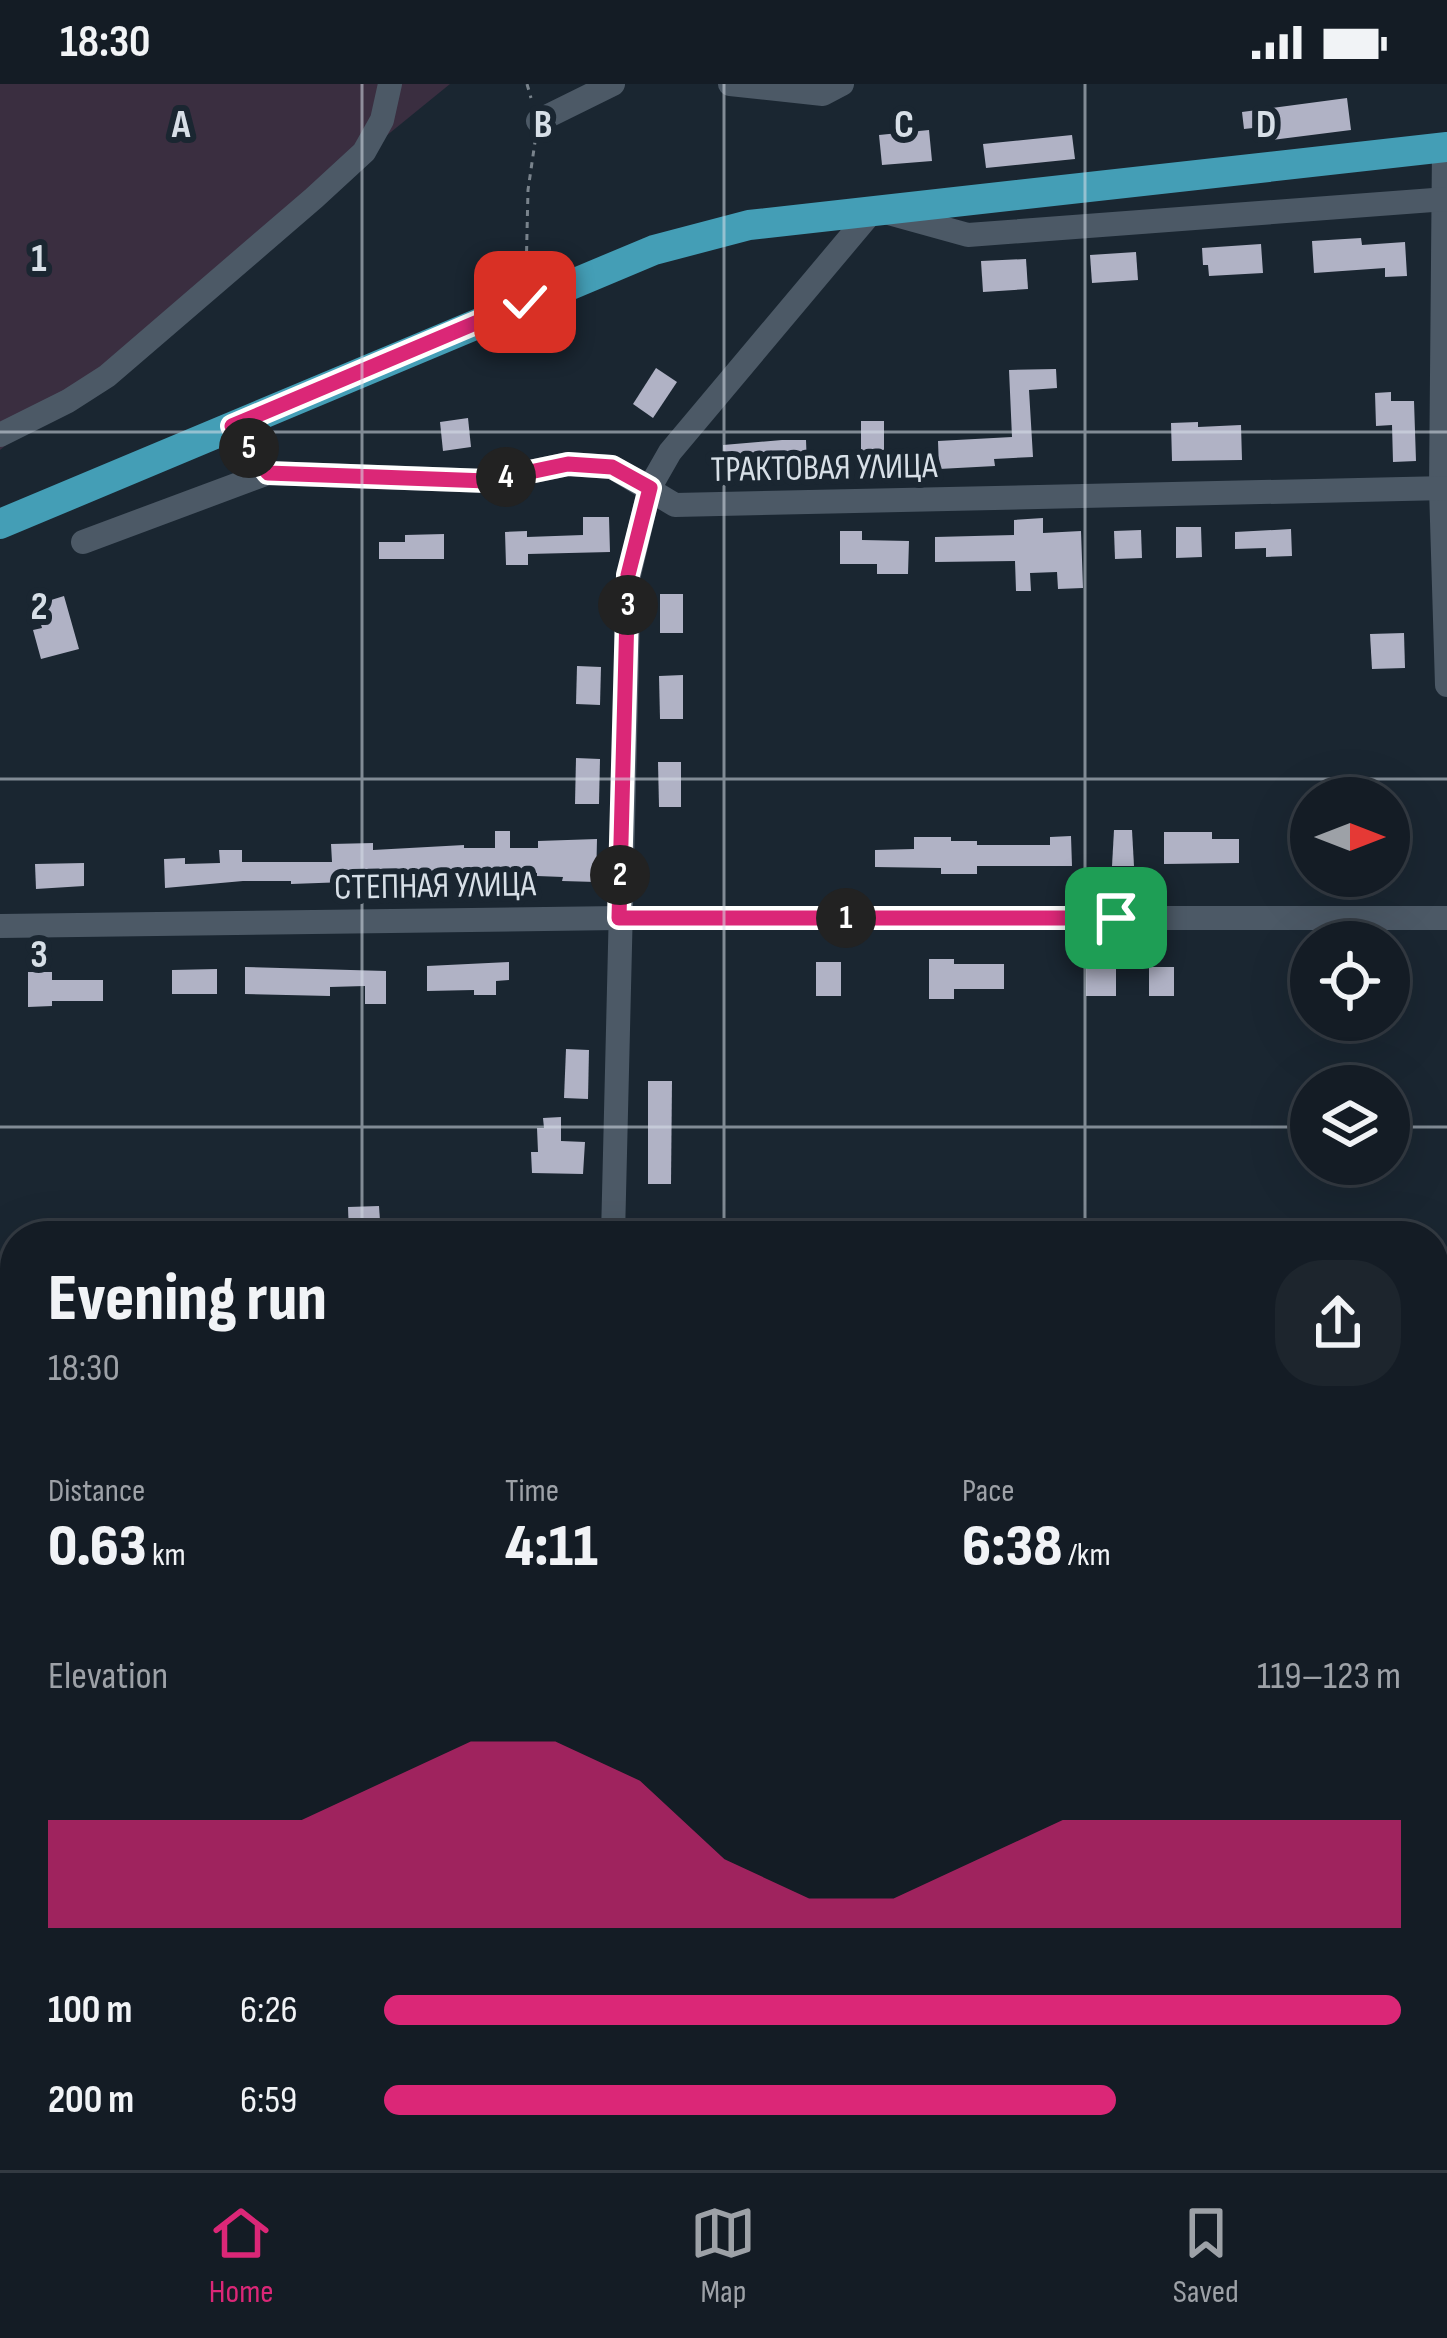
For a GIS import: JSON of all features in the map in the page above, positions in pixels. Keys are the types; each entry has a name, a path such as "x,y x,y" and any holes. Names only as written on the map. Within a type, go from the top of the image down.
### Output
{"main road":[{"path":"0,524 654,250 749,225 1445,147"}],"street":[{"path":"0,435 107,376 314,198 364,152 382,120 390,84"},
{"path":"538,121 613,84"},
{"path":"730,84 823,94 842,84"},
{"path":"1445,147 1447,685"},
{"path":"613,1221 628,575 650,488 692,423 874,209 968,235 1444,199"},
{"path":"232,426 268,473"},
{"name":"ТРАКТОВАЯ УЛИЦА","path":"83,542 268,473 487,481 568,464 612,467 676,505 1444,488"},
{"name":"СТЕПНАЯ УЛИЦА","path":"0,926 619,918 1447,918"}],"path":[{"path":"525,302 528,190 538,121 527,84"}],"shaded area":[{"path":"0,84 450,84 0,450"}],"building":[{"path":"1347,98 1351,130 1272,140 1271,126 1244,129 1242,112"},
{"path":"929,130 932,161 882,165 879,135"},
{"path":"1072,135 1075,159 986,168 983,144"},
{"path":"1361,238 1362,245 1405,242 1407,276 1385,277 1385,268 1314,273 1312,241"},
{"path":"1261,244 1263,273 1209,276 1208,265 1203,265 1202,248"},
{"path":"1136,252 1138,280 1092,283 1090,255"},
{"path":"1026,259 1028,289 983,292 981,261"},
{"path":"656,368 677,382 653,418 633,404"},
{"path":"1056,369 1057,388 1029,390 1033,457 994,459 995,466 939,469 938,441 1012,437 1009,370"},
{"path":"1391,392 1391,401 1414,401 1416,461 1393,462 1392,425 1376,426 1375,393"},
{"path":"468,418 471,447 443,451 440,422"},
{"path":"861,421 884,421 884,468 861,468"},
{"path":"1198,422 1198,427 1241,425 1242,460 1172,461 1171,423"},
{"path":"806,440 807,467 771,468 771,478 750,478 750,471 724,471 723,445"},
{"path":"583,517 609,517 610,552 528,554 528,565 506,565 505,532 527,531 527,537 583,535"},
{"path":"1043,518 1043,533 1081,531 1083,588 1058,589 1057,572 1030,573 1031,591 1016,591 1015,561 935,562 935,537 1014,535 1014,520"},
{"path":"1176,527 1201,527 1202,557 1176,558"},
{"path":"1291,529 1292,556 1266,557 1266,548 1235,549 1235,532"},
{"path":"1141,530 1142,558 1115,559 1114,531"},
{"path":"840,531 862,531 862,540 909,541 908,574 877,574 877,564 840,564"},
{"path":"444,534 444,559 379,559 379,542 405,542 405,535"},
{"path":"660,594 683,594 683,633 660,633"},
{"path":"64,596 79,649 41,659 33,630 42,628 35,605"},
{"path":"1404,633 1405,668 1372,669 1370,634"},
{"path":"577,666 601,667 600,705 576,704"},
{"path":"683,675 683,719 660,719 659,676"},
{"path":"576,758 600,759 599,804 575,804"},
{"path":"658,762 681,762 681,807 659,807"},
{"path":"1114,830 1132,830 1134,866 1112,866"},
{"path":"495,831 510,831 510,848 538,848 538,841 597,839 596,882 562,881 563,877 537,873 483,873 483,877 374,876 374,881 243,881 165,888 164,859 220,863 219,850 242,850 242,862 332,862 331,844 373,843 373,850 495,848"},
{"path":"1164,832 1212,832 1212,839 1239,839 1239,863 1164,864"},
{"path":"1071,836 1072,866 977,866 977,874 875,867 875,850 914,849 914,837 951,837 951,841 977,841 977,845 1050,845 1050,837"},
{"path":"84,863 84,886 36,889 35,864"},
{"path":"929,959 1004,964 1004,989 954,989 954,999 929,999"},
{"path":"509,962 509,980 496,981 496,995 474,995 474,990 427,991 427,966"},
{"path":"816,962 841,962 841,996 816,996"},
{"path":"1086,965 1116,965 1116,996 1086,996"},
{"path":"245,967 386,971 386,1004 365,1004 365,986 330,987 330,996 245,994"},
{"path":"1149,967 1174,967 1174,996 1149,996"},
{"path":"217,969 217,994 172,994 172,970"},
{"path":"28,972 52,972 52,980 103,980 103,1001 52,1001 52,1006 28,1007"},
{"path":"566,1049 589,1050 588,1099 564,1098"},
{"path":"648,1081 672,1081 671,1184 648,1184"},
{"path":"561,1117 561,1141 585,1142 583,1174 532,1173 531,1152 538,1152 537,1128 544,1128 543,1118"},
{"path":"379,1206 380,1221 348,1221 348,1207"}],"route":[{"path":"525,302 232,426 268,473 487,481 568,464 612,467 650,488 628,575 619,918 1116,918"}]}
